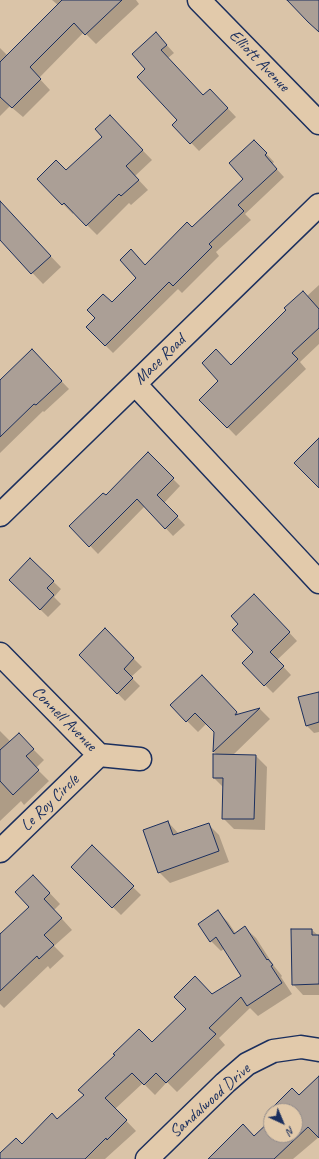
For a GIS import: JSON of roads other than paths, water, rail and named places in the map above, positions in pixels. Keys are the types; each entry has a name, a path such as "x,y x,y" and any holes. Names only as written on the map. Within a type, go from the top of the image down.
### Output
{"street":[{"name":"Elliott Avenue","path":"199,0 319,123"},
{"name":"Mace Road","path":"0,515 319,205"},
{"path":"135,384 319,582"},
{"name":"Connell Avenue","path":"0,654 99,755 140,759"},
{"name":"Le Roy Circle","path":"0,851 99,755"},
{"name":"Sandalwood Drive","path":"147,1159 225,1083 247,1064 273,1051 310,1049"}]}
